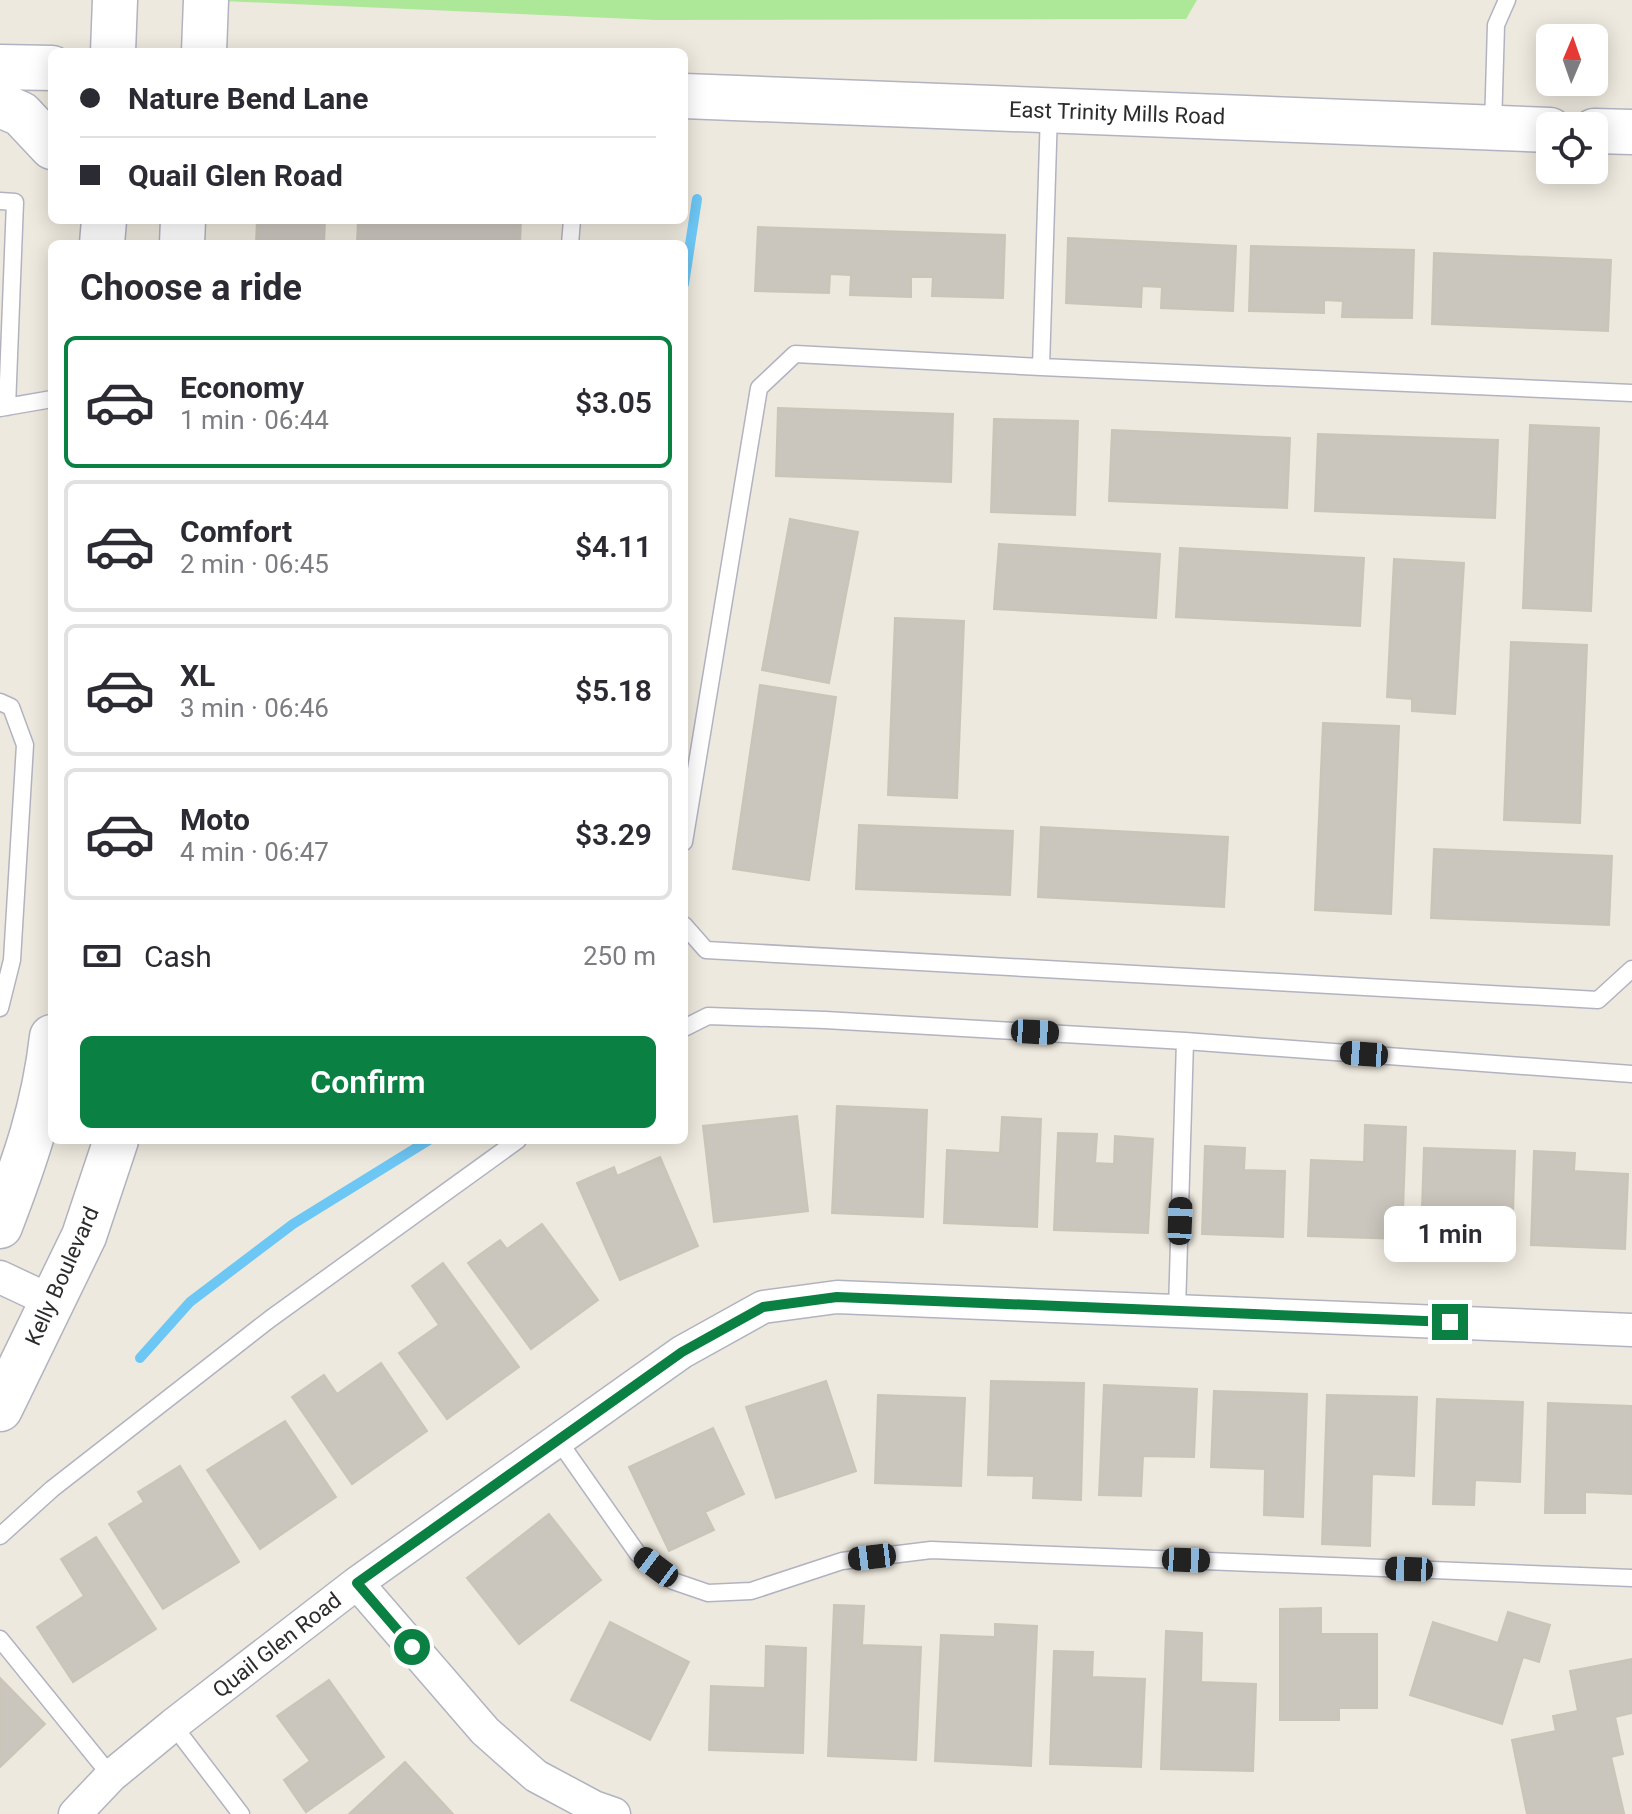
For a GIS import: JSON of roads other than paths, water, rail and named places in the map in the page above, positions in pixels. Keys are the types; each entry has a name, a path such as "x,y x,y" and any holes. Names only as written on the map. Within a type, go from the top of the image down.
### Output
{"main road":[{"path":"113,48 115,0"},
{"path":"204,48 206,0"},
{"path":"0,67 48,68"},
{"name":"East Trinity Mills Road","path":"688,96 1536,130"},
{"path":"0,105 21,114 48,143"},
{"path":"1608,131 1632,132"},
{"path":"0,1226 28,1153 48,1072"},
{"name":"Kelly Boulevard","path":"0,1409 84,1236 115,1144"}],"street":[{"path":"0,1277 51,1301"},
{"name":"Quail Glen Road","path":"75,1814 111,1776 173,1725 357,1583 682,1352 763,1307 837,1297 1632,1330"},
{"path":"357,1583 485,1731 536,1776 594,1807 614,1814"}],"lane":[{"path":"1493,128 1496,25 1507,0"},
{"path":"1041,367 1050,111"},
{"path":"0,201 15,202 5,311 4,407 48,400"},
{"path":"688,818 759,388 795,354 1632,393"},
{"path":"0,702 11,707 25,745 14,946 0,1008"},
{"path":"688,930 706,950 1598,1000 1632,969"},
{"path":"688,1026 708,1016 825,1020 1185,1041 1632,1074"},
{"path":"1177,1310 1185,1041"},
{"path":"0,1536 52,1489 270,1319 512,1144"},
{"path":"558,1440 638,1554 673,1581 708,1593 751,1591 842,1561 931,1550 1632,1578"},
{"path":"0,1639 111,1776"},
{"path":"173,1725 241,1814"}],"waterway":[{"path":"688,258 697,199"},
{"path":"140,1358 190,1302 293,1224 423,1144"}]}
